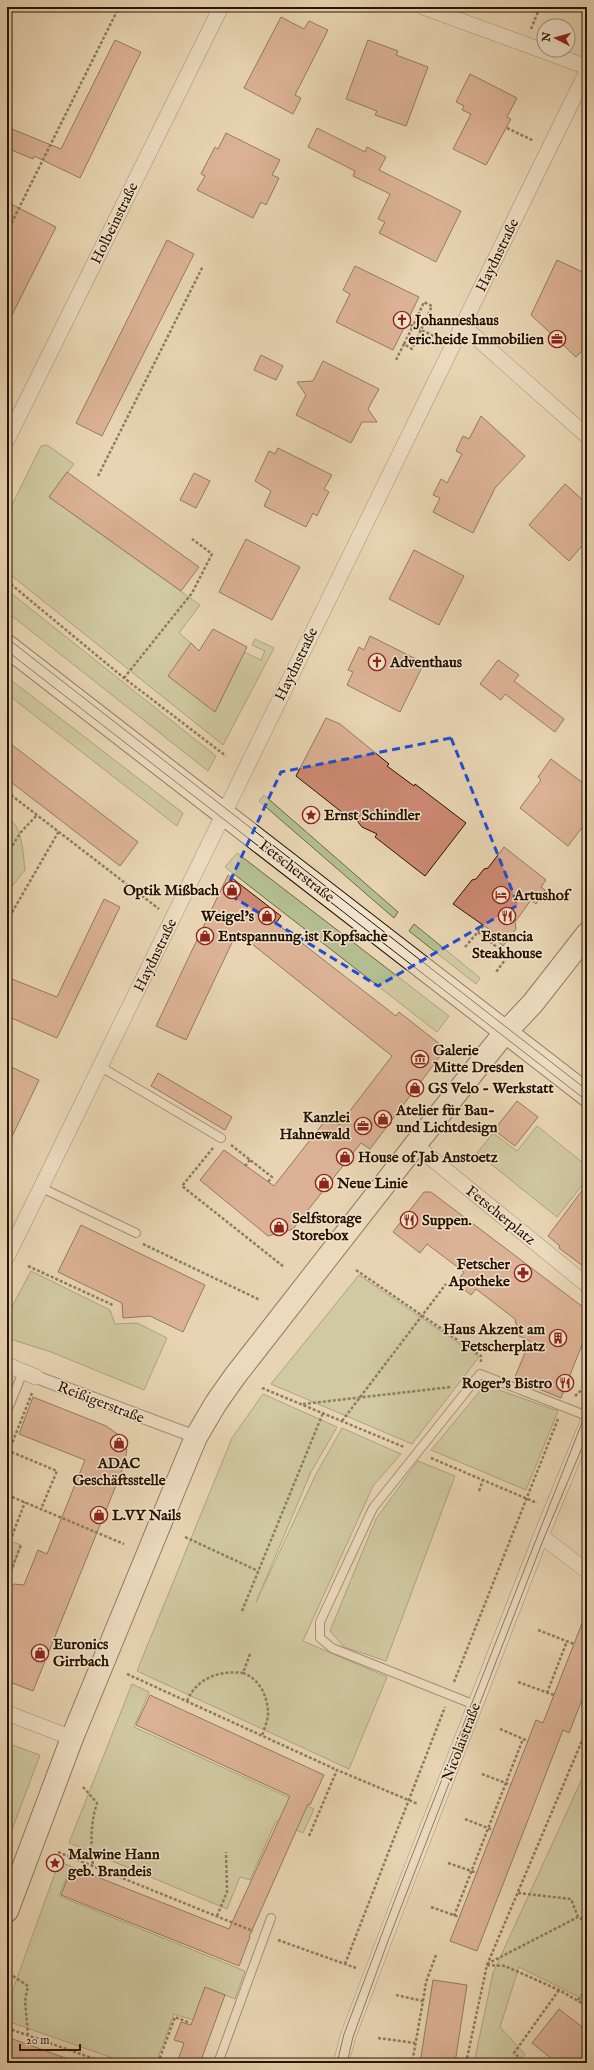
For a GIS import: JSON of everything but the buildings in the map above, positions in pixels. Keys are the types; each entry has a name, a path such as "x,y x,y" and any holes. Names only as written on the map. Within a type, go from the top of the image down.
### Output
{"main road":[{"name":"Fetscherstraße","path":"7,646 587,1095"},
{"path":"7,1911 72,1738 196,1437 216,1403 235,1376 415,1144 506,1032 533,1003 587,934"}],"street":[{"name":"Holbeinstraße","path":"7,440 221,7"},
{"path":"423,7 587,67"},
{"name":"Haydnstraße","path":"7,1257 587,71"},
{"path":"462,326 587,436"},
{"name":"Fetscherplatz","path":"415,1144 587,1285"},
{"name":"Reißigerstraße","path":"7,1365 32,1376 196,1437"},
{"name":"Nicolaistraße","path":"341,2063 348,2036 372,1973 541,1536 587,1424"},
{"path":"541,1536 587,1570"},
{"path":"7,1713 72,1738"}],"lane":[{"path":"100,1068 221,1138"},
{"path":"42,1188 136,1233"},
{"path":"475,1706 332,1648 320,1638 320,1622 373,1508 480,1374 587,1416"},
{"path":"7,1411 32,1376"},
{"path":"218,2063 271,1918"}],"path":[{"path":"7,232 118,7"},
{"path":"525,44 540,7"},
{"path":"506,128 549,148"},
{"path":"98,476 203,266"},
{"path":"396,360 424,302 432,306 412,349 404,344"},
{"path":"406,322 422,330"},
{"path":"124,678 192,593 212,554 192,539"},
{"path":"7,581 124,678 226,756"},
{"path":"7,792 172,919"},
{"path":"7,854 21,832 37,815"},
{"path":"7,921 59,831"},
{"path":"465,948 484,925"},
{"path":"478,932 508,956 496,972"},
{"path":"7,954 12,957"},
{"path":"268,1182 272,1177 221,1138 182,1186 284,1267"},
{"path":"245,1166 250,1160"},
{"path":"136,1233 132,1238 260,1300"},
{"path":"28,1266 113,1305"},
{"path":"356,1270 481,1356 480,1374"},
{"path":"342,1421 446,1284"},
{"path":"32,1376 9,1451 57,1471 41,1509"},
{"path":"303,1404 471,1385"},
{"path":"345,1964 526,1498 564,1406 587,1385"},
{"path":"242,1611 323,1413"},
{"path":"479,1491 483,1480"},
{"path":"12,1497 124,1544"},
{"path":"12,1536 26,1502"},
{"path":"185,1537 258,1571"},
{"path":"7,1581 21,1545"},
{"path":"538,1630 574,1644"},
{"path":"547,1693 567,1641"},
{"path":"243,1673 250,1654"},
{"path":"187,1701 191,1691 208,1677 232,1672 243,1673 255,1680 266,1696 268,1715 262,1736"},
{"path":"127,1674 337,1770 435,1811"},
{"path":"518,1682 554,1695"},
{"path":"466,2063 486,1965 587,1729"},
{"path":"500,1730 528,1741"},
{"path":"454,1916 523,1739"},
{"path":"309,1836 337,1770"},
{"path":"482,1774 511,1785"},
{"path":"83,1787 97,1803 92,1821 91,1842 93,1866"},
{"path":"465,1819 493,1830"},
{"path":"58,1852 264,1936 372,1973"},
{"path":"217,1916 227,1892 226,1852"},
{"path":"448,1863 476,1873"},
{"path":"518,1893 571,1899 578,1917 587,1922"},
{"path":"431,1907 459,1917"},
{"path":"486,1965 578,1917"},
{"path":"412,2063 426,1982 436,1955"},
{"path":"486,1965 505,1966 559,1990 587,2006"},
{"path":"13,1976 28,1986 25,2001 28,2035"},
{"path":"578,2000 587,1989"},
{"path":"526,2063 514,2053 559,1990"},
{"path":"396,1995 423,2001"},
{"path":"158,2063 175,2017 190,2023"},
{"path":"7,2028 106,2063"},
{"path":"378,2038 415,2043"}],"highlighted area":[{"path":"451,738 518,905 378,986 225,892 281,772"}],"green space":[{"path":"47,445 74,464 49,497 200,605 179,633 191,643 215,712 244,652 261,660 265,651 252,645 255,639 274,648 223,745 7,572 7,515 41,446"},
{"path":"7,590 216,756 208,771 7,612"},
{"path":"7,677 183,813 177,826 7,694"},
{"path":"264,795 398,912 394,918 259,801"},
{"path":"7,819 16,826 19,833 23,849 25,870 13,885 7,886"},
{"path":"237,853 449,1016 437,1032 225,867"},
{"path":"414,924 480,978 476,984 409,931"},
{"path":"537,1126 587,1166 587,1179 557,1217 477,1153 493,1133 517,1151"},
{"path":"31,1271 110,1310 115,1324 137,1323 167,1338 144,1390 51,1352 7,1338 7,1316"},
{"path":"359,1275 479,1357 412,1444 271,1384"},
{"path":"485,1385 558,1411 526,1490 431,1450"},
{"path":"263,1394 337,1427 311,1472 256,1602 315,1476 342,1428 401,1454 373,1486 303,1641 387,1677 349,1769 137,1671 232,1438"},
{"path":"418,1461 455,1476 386,1661 344,1647 330,1631 376,1519"},
{"path":"7,1540 21,1545 9,1578 7,1578"},
{"path":"132,1684 149,1692 134,1727 314,1809 303,1833 276,1821 250,1880 240,1877 227,1909 69,1843"},
{"path":"7,1743 40,1755 7,1843"},
{"path":"587,1768 587,2001 519,1967 500,2027 525,2054 518,2063 474,2063 493,1973"},
{"path":"59,1862 71,1866 59,1896 245,1971 235,1999 205,1987 193,2020 174,2014 156,2063 127,2063 7,2021 7,2006"}],"tram line":[{"path":"7,638 587,1090"},
{"path":"7,651 587,1101"},
{"path":"337,2063 344,2034 402,1881 587,1410"},
{"path":"347,2063 353,2037 388,1941 544,1538 587,1436"}],"place":[{"name":"Johanneshaus","path":"402,320"},
{"name":"eric.heide Immobilien","path":"557,339"},
{"name":"Adventhaus","path":"377,662"},
{"name":"Ernst Schindler","path":"311,815"},
{"name":"Optik Mißbach","path":"232,890"},
{"name":"Artushof","path":"501,895"},
{"name":"Weigel's","path":"267,916"},
{"name":"Estancia Steakhouse","path":"507,916"},
{"name":"Entspannung ist Kopfsache","path":"205,936"},
{"name":"Galerie Mitte Dresden","path":"420,1059"},
{"name":"GS Velo - Werkstatt","path":"415,1088"},
{"name":"Atelier für Bau- und Lichtdesign","path":"383,1119"},
{"name":"Kanzlei Hahnewald","path":"363,1126"},
{"name":"House of Jab Anstoetz","path":"345,1157"},
{"name":"Neue Linie","path":"324,1183"},
{"name":"Suppen.","path":"409,1220"},
{"name":"Selfstorage Storebox","path":"279,1227"},
{"name":"Fetscher Apotheke","path":"523,1273"},
{"name":"Haus Akzent am Fetscherplatz","path":"558,1338"},
{"name":"Roger's Bistro","path":"565,1383"},
{"name":"ADAC Geschäftsstelle","path":"119,1443"},
{"name":"L.VY Nails","path":"99,1515"},
{"name":"Euronics Girrbach","path":"40,1653"},
{"name":"Malwine Hann geb. Brandeis","path":"55,1863"}]}
